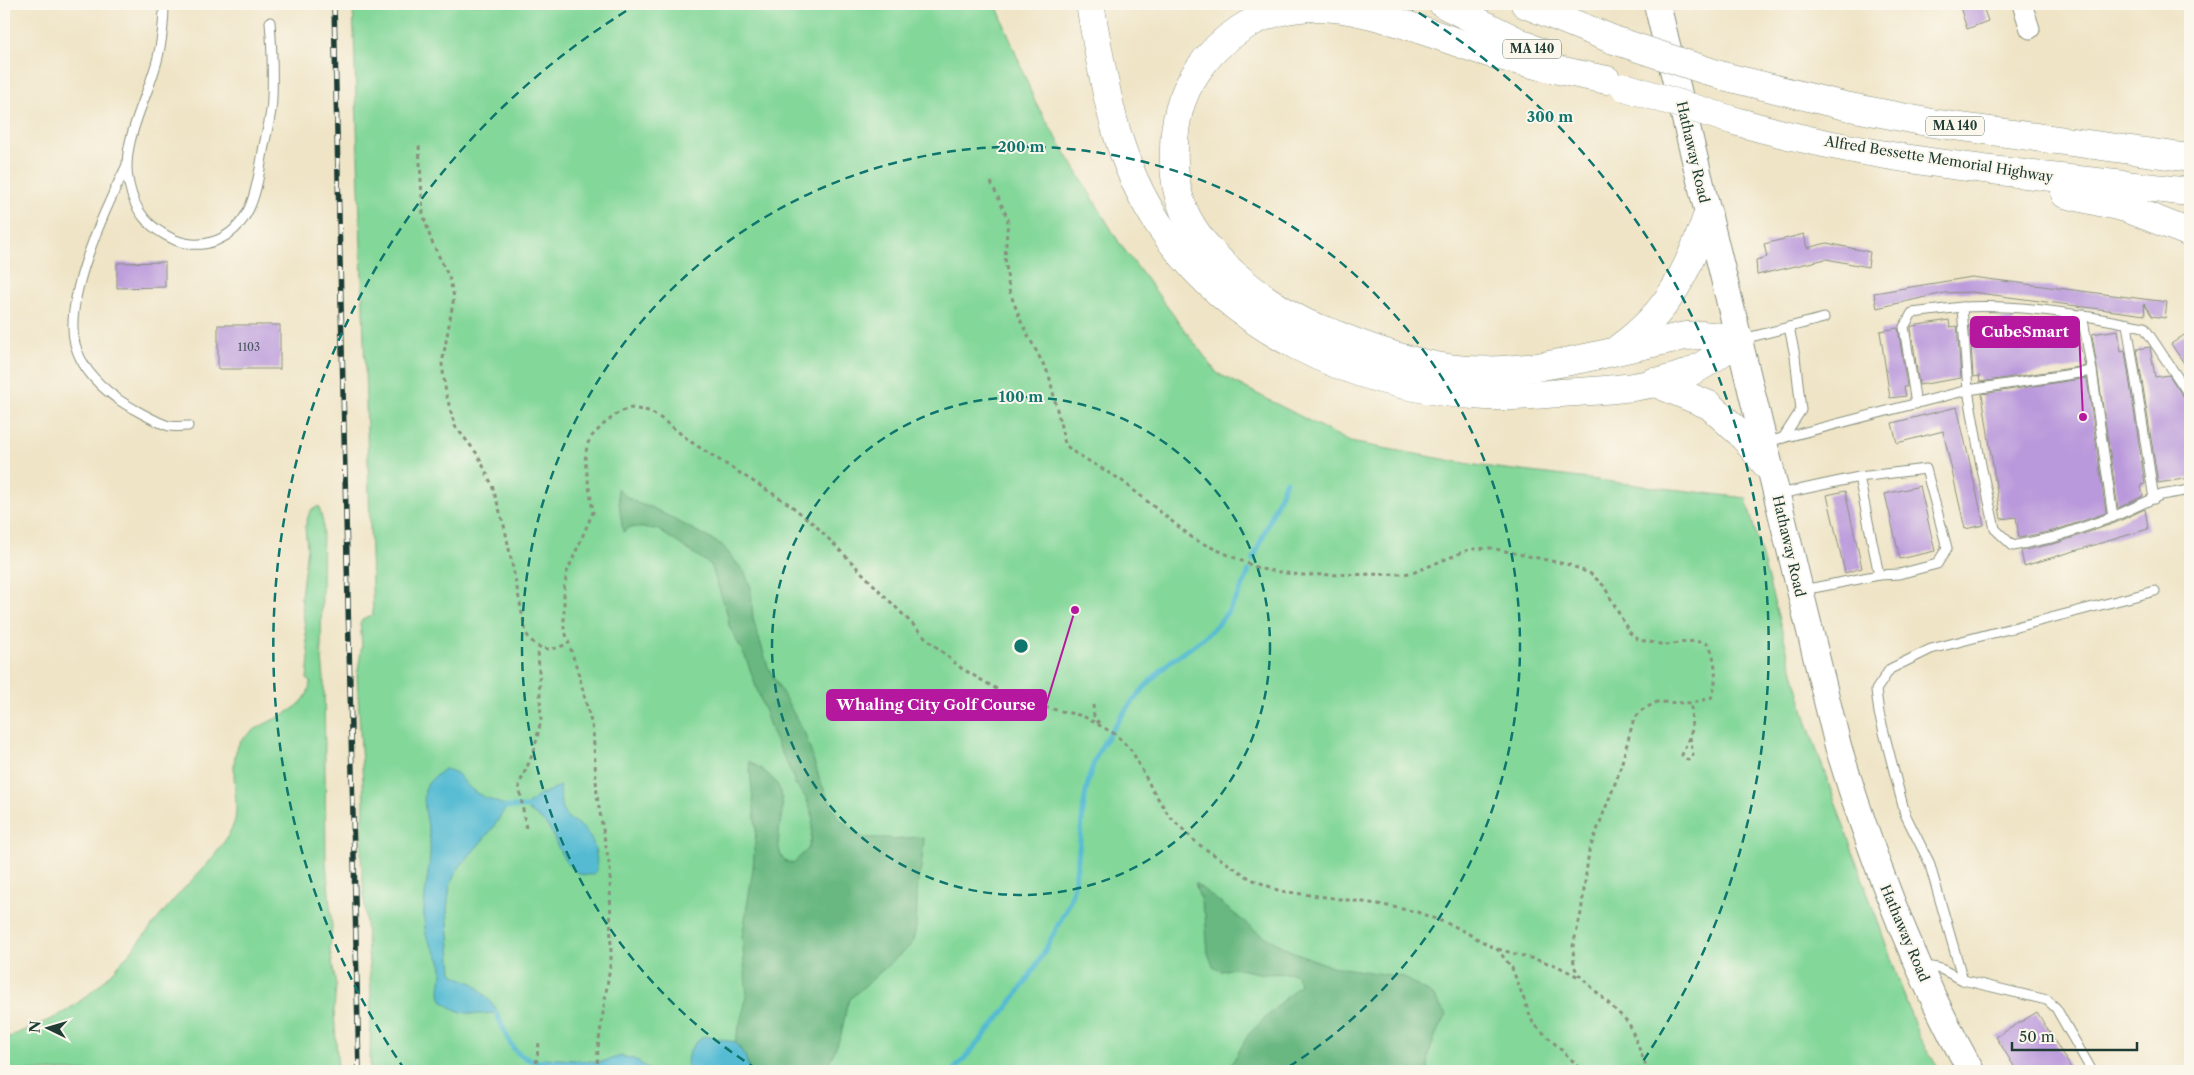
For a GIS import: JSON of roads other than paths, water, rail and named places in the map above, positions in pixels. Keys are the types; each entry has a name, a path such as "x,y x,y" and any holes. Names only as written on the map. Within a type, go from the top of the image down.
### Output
{"highway":[{"path":"1090,4 1109,110 1115,133 1133,179 1160,226 1177,249 1213,288 1251,320 1321,358 1390,381 1440,391 1472,395 1521,396 1614,389 1653,382 1689,372 1740,339"},
{"name":"Alfred Bessette Memorial Highway","path":"1444,4 1524,45 1616,84 1735,121 1823,142 1908,158 2190,192"},
{"name":"MA 140","path":"1525,4 1614,40 1724,76 1845,106 1943,125 2190,158"},
{"path":"1616,84 1500,56 1372,14 1323,7 1300,8 1275,13 1252,22 1231,36 1203,62 1183,97 1174,139 1173,163 1177,188 1184,212 1195,232 1240,277 1301,321 1391,356 1466,369 1500,370 1549,366 1686,336 1702,334 1740,339"},
{"path":"1943,125 2058,129 2190,138"},
{"path":"1908,158 2126,208 2190,233"},
{"path":"1615,351 1646,326 1675,292 1694,253 1708,214"},
{"path":"1653,382 1709,404 1736,428 1774,482"}],"main road":[{"name":"Hathaway Road","path":"1657,4 1740,339 1774,440 1774,482 1829,714 1847,775 1885,887 1918,964 1971,1071"}],"street":[{"path":"2022,4 2030,29"}],"lane":[{"path":"164,4 159,56 129,147 126,167 129,184 137,208 155,231 178,241 204,246 229,236 246,217 257,190 272,100 273,60 270,22"},
{"path":"126,167 109,200 77,295 73,322 74,342 82,363 98,384 122,402 168,426 188,426"},
{"path":"1916,404 1904,327 1912,313 1991,305 2082,314 2144,327 2190,396"},
{"path":"1962,307 1968,390 1981,465 1996,529 2013,546 2055,537 2113,518 2154,499 2190,490"},
{"path":"2082,314 2113,518"},
{"path":"1740,339 1824,318"},
{"path":"2127,324 2154,499"},
{"path":"1774,440 1801,410 1795,356 1789,327"},
{"path":"1774,440 1968,390 2092,371"},
{"path":"1774,482 1859,477 1926,470 1947,548 1937,564 1900,574 1879,575 1800,591"},
{"path":"1859,477 1879,575"},
{"path":"1963,980 1929,862 1906,814 1879,713 1876,690 1890,669 1931,649 2154,591"},
{"path":"1918,964 1941,969 1963,980 2047,1000 2056,1008 2092,1071"}],"water":[{"path":"444,769 456,773 477,793 504,805 505,809 493,828 457,870 450,885 447,910 452,971 454,975 475,984 496,1008 494,1013 461,1012 444,1002 440,995 441,964 426,934 424,911 430,840 424,796 427,785"},
{"path":"560,786 562,810 565,815 584,829 594,845 597,870 594,874 584,875 570,867 549,828 528,810 527,805 540,795"},
{"path":"703,1036 735,1042 745,1056 750,1071 687,1071 687,1060 690,1051"},
{"path":"621,1056 634,1059 652,1071 564,1071 542,1067 541,1063 544,1058 602,1062"}],"waterway":[{"path":"1253,560 1286,481"},
{"path":"953,1071 996,1022 1022,987 1045,951 1068,906 1075,878 1089,778 1104,742 1125,711 1151,681 1171,661 1200,641 1226,614 1239,593 1249,571"},
{"path":"504,807 527,807"},
{"path":"496,1012 513,1048 519,1054 535,1061 548,1063"}],"railway":[{"path":"334,4 359,1071"}],"place":[{"name":"CubeSmart","path":"2083,417"},
{"name":"Whaling City Golf Course","path":"1075,610"}]}
